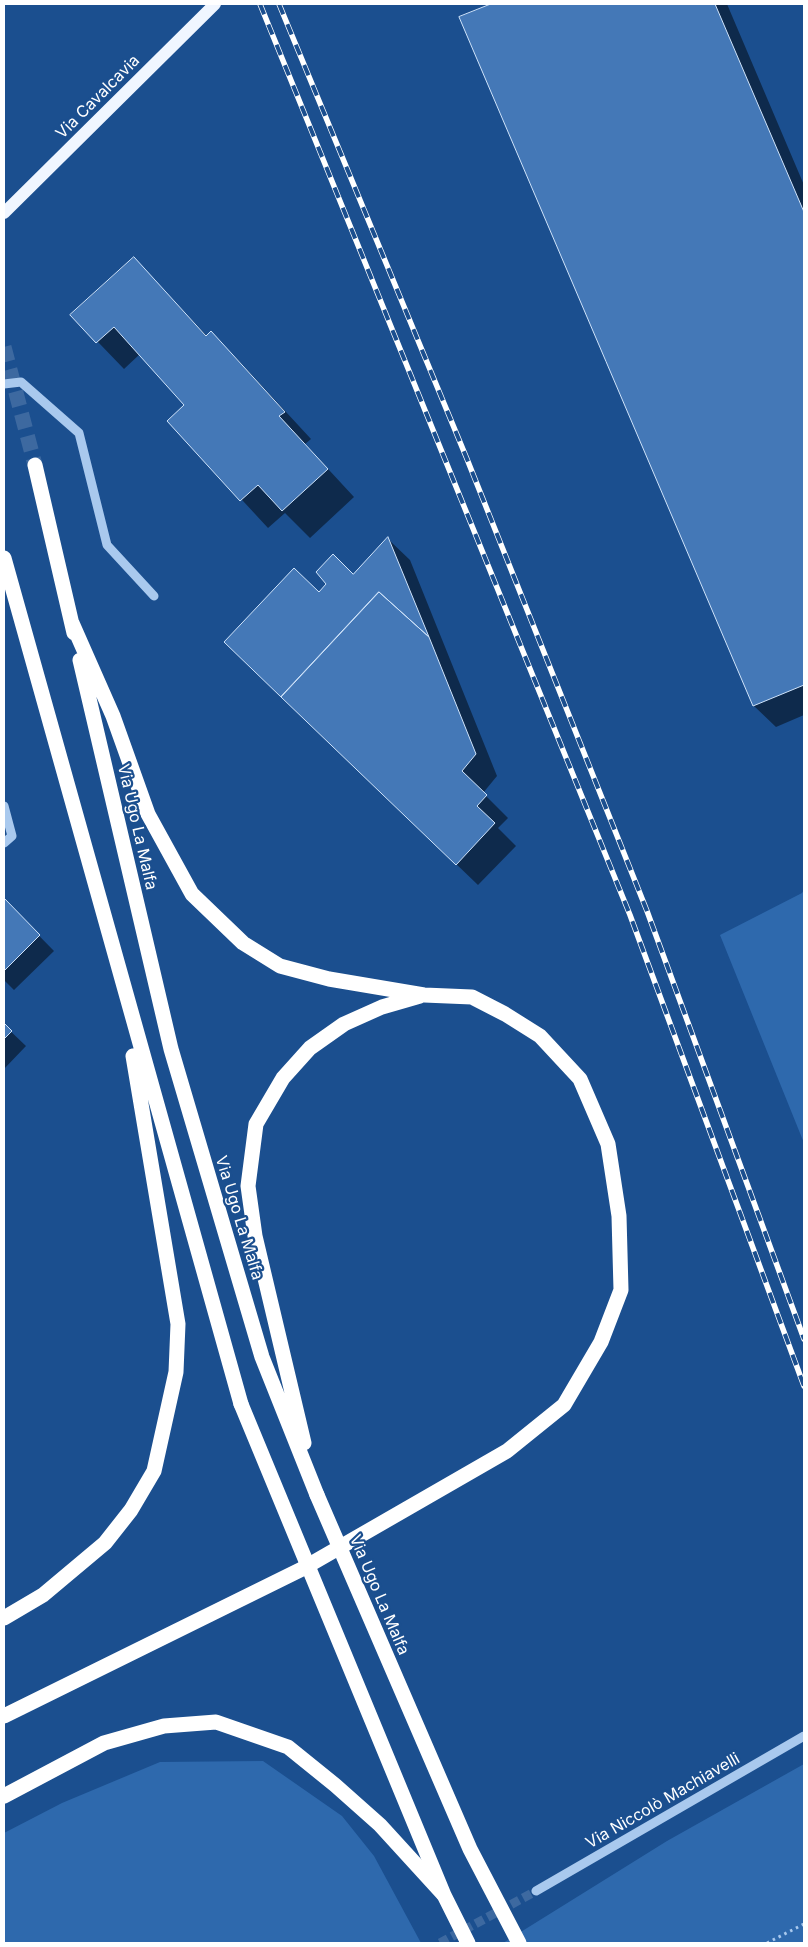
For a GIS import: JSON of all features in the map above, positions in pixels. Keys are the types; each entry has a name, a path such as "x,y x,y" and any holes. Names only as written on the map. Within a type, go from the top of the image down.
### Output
{"highway":[{"name":"Via Ugo La Malfa","path":"35,465 171,1049 262,1357 317,1495 470,1849 519,1943"},
{"path":"4,558 120,980 241,1404 444,1895 468,1943"},
{"path":"4,1716 302,1569 507,1451 564,1404 601,1342 621,1290 619,1216 608,1144 580,1079 540,1036 505,1014 472,997 424,995 329,979 280,966 243,943 192,894 148,814 112,716 72,623"},
{"path":"4,1618 43,1596 105,1544 131,1510 154,1470 176,1372 178,1324 120,980"},
{"path":"317,1495 256,1236 248,1186 256,1124 283,1078 310,1048 344,1024 382,1007 424,995"},
{"path":"4,1796 104,1742 164,1726 216,1722 288,1747 380,1825 444,1895"}],"main road":[{"name":"Via Cavalcavia","path":"4,213 215,4"}],"street":[{"path":"4,384 21,382 79,434 107,545 154,596"},
{"path":"4,806 12,836 4,843"},
{"name":"Via Niccolò Machiavelli","path":"536,1891 804,1736"}],"path":[{"path":"767,1943 804,1924"}],"shaded area":[{"path":"804,890 804,1143 720,935 802,893"},
{"path":"263,1761 342,1816 374,1856 421,1943 4,1943 4,1833 62,1803 160,1762"},
{"path":"804,1764 804,1943 503,1943 667,1841"}],"building":[{"path":"491,4 715,4 804,212 804,685 753,706 459,17"},
{"path":"134,257 206,336 211,331 285,412 279,416 328,469 282,511 258,485 240,501 167,421 184,405 114,327 96,343 70,315"},
{"path":"388,537 429,637 379,592 281,697 224,642 294,568 319,592 326,584 316,572 333,554 353,574"},
{"path":"379,592 429,637 476,754 462,771 487,795 477,806 495,823 456,865 281,697"},
{"path":"4,898 40,935 4,971"},
{"path":"4,1023 12,1031 4,1039"}],"tunnel":[{"path":"4,347 35,465"},
{"path":"440,1943 536,1891"}],"railway":[{"path":"260,4 630,915 804,1386"},
{"path":"279,4 467,459 647,911 804,1339"}]}
